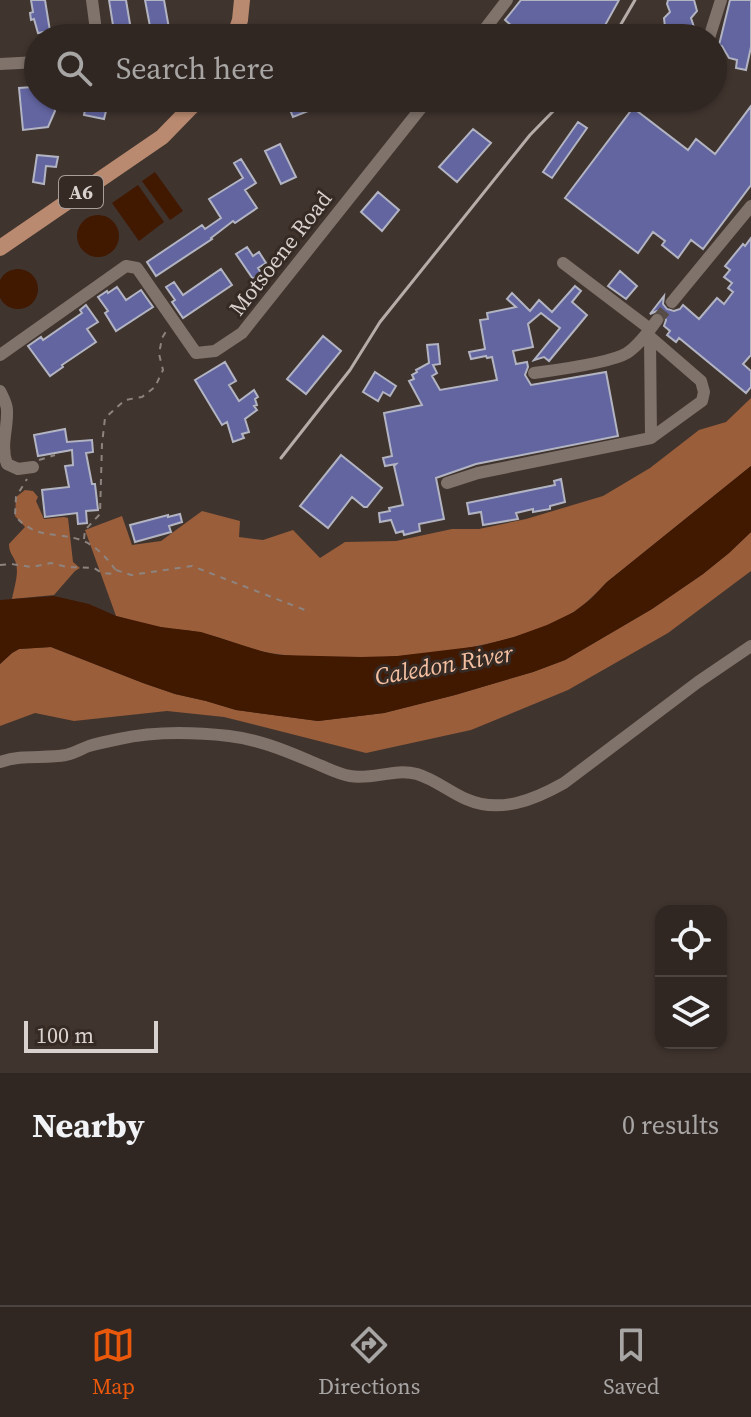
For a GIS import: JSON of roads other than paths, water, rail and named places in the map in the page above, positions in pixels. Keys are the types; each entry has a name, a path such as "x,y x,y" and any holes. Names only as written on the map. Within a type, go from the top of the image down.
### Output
{"main road":[{"path":"239,24 242,0"},
{"name":"A6","path":"0,248 162,137 186,112"}],"street":[{"path":"92,0 95,24"},
{"path":"489,24 507,0"},
{"path":"713,24 721,0"},
{"path":"0,64 24,63"},
{"name":"Motsoene Road","path":"0,355 126,266 137,268 196,353 215,351 242,333 418,112"},
{"path":"672,302 751,206"},
{"path":"447,483 478,473 651,438 702,401 704,392 701,381 651,330 563,263"},
{"path":"534,373 611,359 627,353 651,330"},
{"path":"651,330 651,438"},
{"path":"0,391 7,412 3,444 7,464 18,469 33,467"},
{"path":"0,762 23,756 65,755 89,746 154,734 232,736 285,750 343,775 417,774 468,800 484,805 514,805 548,793 564,783 751,646"}],"water":[{"path":"155,172 183,211 170,220 142,181"},
{"path":"138,185 164,222 139,241 112,203"},
{"path":"98,215 113,221 119,236 113,251 98,257 83,251 77,236 83,221"},
{"path":"11,271 25,271 36,282 36,296 25,307 11,307 0,296 0,282"},
{"name":"Caledon River","path":"751,466 751,532 703,574 652,609 565,660 455,695 384,713 318,721 236,710 175,694 51,647 19,649 0,664 0,600 54,596 89,604 116,616 161,627 201,632 279,655 397,656 480,646 514,637 574,612"}],"tunnel":[{"path":"657,320 672,302"}],"railway":[{"path":"621,24 635,0"},
{"path":"281,458 350,370 380,322 530,135 552,112"}]}
